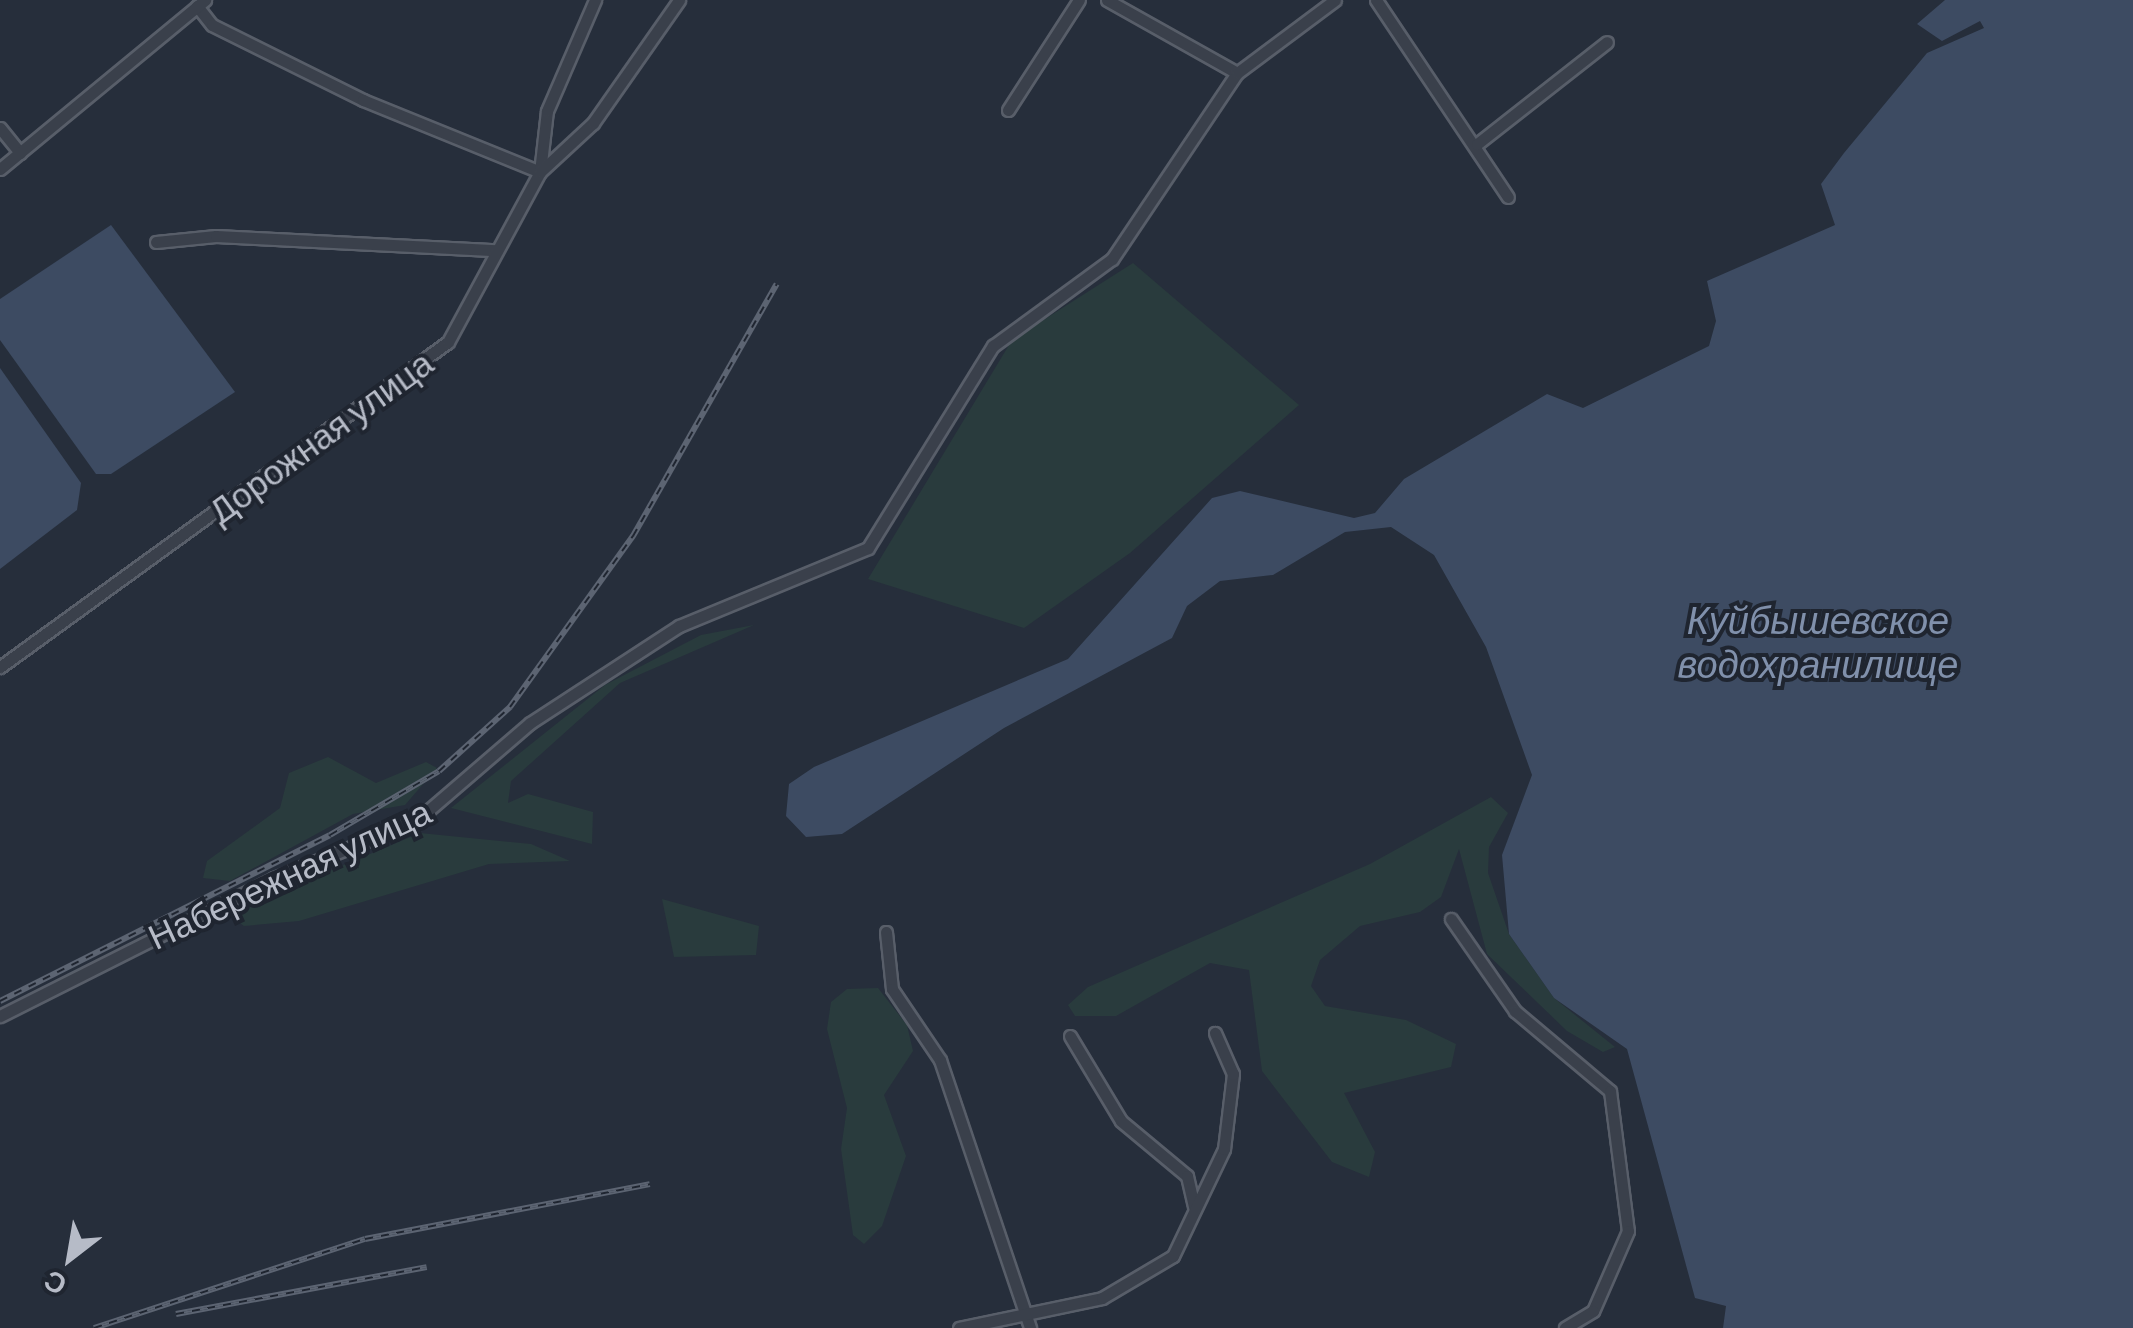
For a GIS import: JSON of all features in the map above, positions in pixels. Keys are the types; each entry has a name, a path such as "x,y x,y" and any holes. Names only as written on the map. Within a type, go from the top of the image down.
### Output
{"street":[{"path":"0,169 201,3 212,25 363,100 540,172 547,111 594,0"},
{"name":"Дорожная улица","path":"0,667 448,342 540,172 594,123 679,0"},
{"path":"1008,110 1079,0"},
{"path":"1106,0 1237,72"},
{"name":"Набережная улица","path":"0,1016 274,878 416,821 530,723 679,626 868,548 993,346 1112,259 1237,72 1335,0"},
{"path":"1376,0 1477,144 1508,196"},
{"path":"1477,144 1607,42"},
{"path":"0,128 20,153"},
{"path":"156,242 216,236 496,250"},
{"path":"1452,919 1515,1011 1610,1091 1628,1231 1593,1311 1564,1328"},
{"path":"886,932 892,989 940,1060 1030,1328"},
{"path":"959,1328 1133,1284 1173,1256 1226,1132 1232,1074 1215,1033"},
{"path":"1070,1036 1120,1121 1187,1176 1194,1207"}],"shaded area":[{"path":"1133,263 1299,405 1130,553 1024,628 868,579 1012,340"},
{"path":"754,625 620,683 511,781 508,803 528,794 593,812 592,844 451,808 605,685 701,635"},
{"path":"328,757 376,783 426,762 437,768 405,805 353,814 230,881 203,878 207,861 280,808 289,773"},
{"path":"1491,797 1508,813 1489,847 1488,873 1509,934 1554,998 1615,1047 1603,1052 1567,1031 1487,954 1459,849 1441,897 1420,912 1360,926 1320,960 1311,986 1325,1006 1406,1020 1456,1044 1451,1067 1344,1093 1375,1152 1369,1177 1332,1162 1262,1071 1249,970 1210,963 1116,1016 1075,1016 1068,1005 1088,987 1370,864"},
{"path":"420,833 531,844 570,861 489,864 299,921 244,926 227,914"},
{"path":"662,899 759,926 756,955 674,957"},
{"path":"878,988 907,1025 913,1051 884,1095 906,1156 882,1226 864,1244 853,1235 841,1149 847,1108 827,1029 831,1002 847,989"}],"water":[{"name":"Куйбышевское водохранилище","path":"1945,0 2133,0 2133,1328 1723,1328 1726,1306 1695,1298 1627,1049 1554,998 1509,934 1502,855 1532,775 1486,647 1434,555 1391,527 1345,532 1273,575 1220,581 1187,606 1172,638 1004,728 842,834 806,837 786,816 789,784 814,767 1068,659 1212,498 1240,491 1354,518 1375,513 1404,479 1547,394 1583,408 1709,346 1716,321 1707,281 1835,225 1821,184 1844,153 1927,53 1984,28 1980,21 1942,41 1917,24"},
{"path":"111,225 235,392 111,474 96,474 0,340 0,299"},
{"path":"0,368 81,483 77,510 0,569"}],"railway":[{"path":"0,1001 330,835 439,771 510,707 633,536 777,284"},
{"path":"94,1328 365,1239 650,1184"},
{"path":"176,1314 427,1267"}]}
